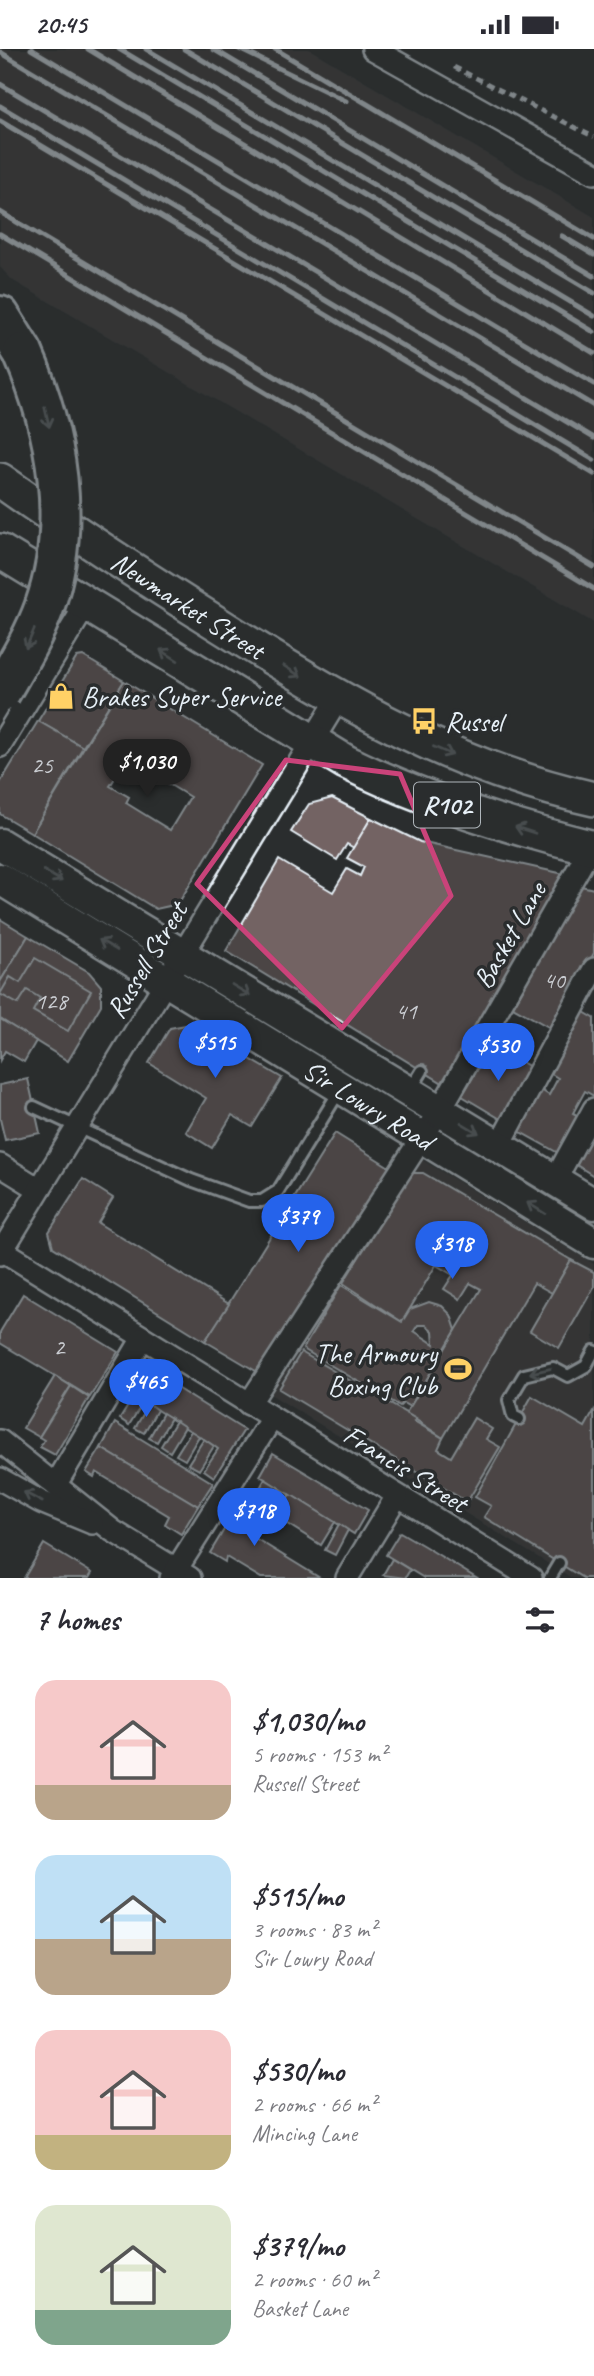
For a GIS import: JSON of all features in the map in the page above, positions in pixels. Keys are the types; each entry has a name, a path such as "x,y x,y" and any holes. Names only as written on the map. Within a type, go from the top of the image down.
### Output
{"highway":[{"path":"0,316 23,353 43,398 51,432 59,501 58,535 44,606 27,646 0,693"}],"main road":[{"name":"Newmarket Street","path":"0,480 89,543 338,699 393,729 464,760 594,799"},
{"name":"R102","path":"0,551 87,603"},
{"name":"Newmarket Street","path":"87,603 311,743 406,790 536,834 592,848"},
{"name":"Sir Lowry Road","path":"0,844 182,955 416,1081 440,1110 594,1204"},
{"name":"Sir Lowry Road","path":"0,879 594,1243"}],"street":[{"path":"373,49 594,173"},
{"path":"0,745 87,603"},
{"name":"Russell Street","path":"1,1252 338,699"},
{"name":"Basket Lane","path":"249,1404 311,1322 440,1110 592,848"},
{"path":"499,1146 594,969"},
{"path":"555,1180 594,1109"},
{"path":"0,1165 39,1189"},
{"name":"Francis Street","path":"1,1252 525,1576"},
{"path":"56,1484 144,1338"},
{"path":"0,1441 113,1531 179,1575 272,1419"},
{"path":"0,1479 40,1501 113,1531"},
{"path":"347,1578 397,1496"}],"lane":[{"path":"34,1107 191,1179 249,1201 262,1201 278,1191 341,1088"},
{"path":"519,1419 513,1416 509,1400 524,1375 553,1368 568,1376 586,1366 594,1352"},
{"path":"550,1578 559,1563"}],"path":[{"path":"443,62 594,137"}],"highlighted area":[{"path":"286,760 400,774 451,896 342,1028 197,884"}],"shaded area":[{"path":"0,49 309,49 594,217 594,623 12,280 0,267"},
{"path":"416,1156 594,1264 594,1578 572,1578 265,1391"}],"building":[{"path":"83,656 124,681 83,747 38,721 77,657"},
{"path":"124,681 262,765 178,904 156,909 32,833","holes":["127,759 190,797 170,830 126,803 129,797 110,786"]},
{"path":"38,721 83,747 32,833 0,814 0,783"},
{"path":"332,798 371,818 354,848 347,844 337,860 291,832 309,804"},
{"path":"371,818 420,842 564,874 446,1085 226,951 279,860 333,892 347,869 360,876 364,867 347,858"},
{"path":"581,886 594,889 594,953 552,1029 513,1007"},
{"path":"0,919 28,936 0,982"},
{"path":"28,936 89,972 101,986 101,1005 68,1061 0,1019 0,982"},
{"path":"35,958 91,991 68,1031 33,1011 40,998 27,990 18,1004 0,994 10,977 20,983"},
{"path":"582,1011 594,1018 594,1096 585,1091 573,1113 581,1117 560,1154 515,1129 538,1088 549,1095 558,1078 548,1072"},
{"path":"0,1019 36,1041 24,1062 5,1051 0,1060"},
{"path":"191,1024 282,1078 252,1127 232,1115 212,1148 186,1132 206,1098 149,1063 170,1028"},
{"path":"492,1045 534,1069 504,1121 462,1096"},
{"path":"28,1079 40,1133 5,1140 0,1119 0,1085"},
{"path":"594,1123 594,1176 573,1163"},
{"path":"335,1133 391,1168 261,1374 205,1341"},
{"path":"410,1173 423,1173 571,1260 552,1293 534,1283 443,1438 406,1413 481,1289 470,1283 460,1299 444,1289 453,1275 436,1265 402,1322 343,1283"},
{"path":"83,1179 113,1198 98,1223 229,1304 205,1341 53,1247 49,1232"},
{"path":"571,1260 594,1272 594,1287 559,1348 530,1331"},
{"path":"341,1285 402,1322 410,1309 429,1302 442,1306 451,1315 456,1330 410,1407 403,1403 400,1406 303,1349","holes":["418,1325 426,1325 433,1331 434,1344 414,1331"]},
{"path":"23,1294 118,1352 90,1397 0,1343 0,1332"},
{"path":"301,1352 416,1419 414,1421 443,1438 438,1449 451,1457 474,1418 492,1429 486,1439 500,1447 467,1502 279,1389"},
{"path":"146,1369 244,1430 214,1477 204,1470 218,1449 130,1393"},
{"path":"55,1376 71,1386 39,1437 23,1428"},
{"path":"71,1386 89,1398 55,1455 40,1447 44,1440 39,1437"},
{"path":"134,1396 144,1401 129,1425 120,1419"},
{"path":"532,1396 585,1427 594,1411 594,1578 583,1578 484,1517 491,1506 475,1497"},
{"path":"149,1404 157,1410 144,1433 135,1428"},
{"path":"163,1413 171,1418 157,1442 149,1438"},
{"path":"176,1421 185,1427 170,1452 161,1446"},
{"path":"115,1423 213,1483 198,1506 101,1448"},
{"path":"191,1431 199,1436 185,1460 176,1455"},
{"path":"204,1439 214,1446 199,1470 188,1464"},
{"path":"101,1448 198,1506 181,1534 165,1524 169,1516 96,1472 94,1477 86,1472"},
{"path":"273,1453 368,1510 354,1534 260,1476"},
{"path":"265,1479 281,1489 271,1506 255,1497"},
{"path":"290,1494 335,1522 321,1545 276,1517"},
{"path":"243,1498 264,1511 250,1535 320,1578 261,1578 226,1557 225,1562 210,1553"},
{"path":"339,1524 348,1530 335,1555 325,1550"},
{"path":"400,1532 476,1578 424,1578 386,1555"},
{"path":"44,1544 92,1573 89,1578 24,1578"},
{"path":"392,1559 410,1570 405,1578 383,1575"}],"railway":[{"path":"31,49 594,384"},
{"path":"88,49 594,353"},
{"path":"119,49 594,332"},
{"path":"146,49 594,316"},
{"path":"184,49 594,293"},
{"path":"213,49 594,276"},
{"path":"239,49 346,101"},
{"path":"275,49 594,239"},
{"path":"0,52 594,406"},
{"path":"0,84 594,438"},
{"path":"0,106 594,460"},
{"path":"0,121 594,474"},
{"path":"0,212 594,567"},
{"path":"0,234 594,589"},
{"path":"562,236 594,255"}],"place":[{"name":"Brakes Super Service","path":"61,696"},
{"name":"Russel","path":"424,721"},
{"name":"The Armoury Boxing Club","path":"458,1369"}]}
